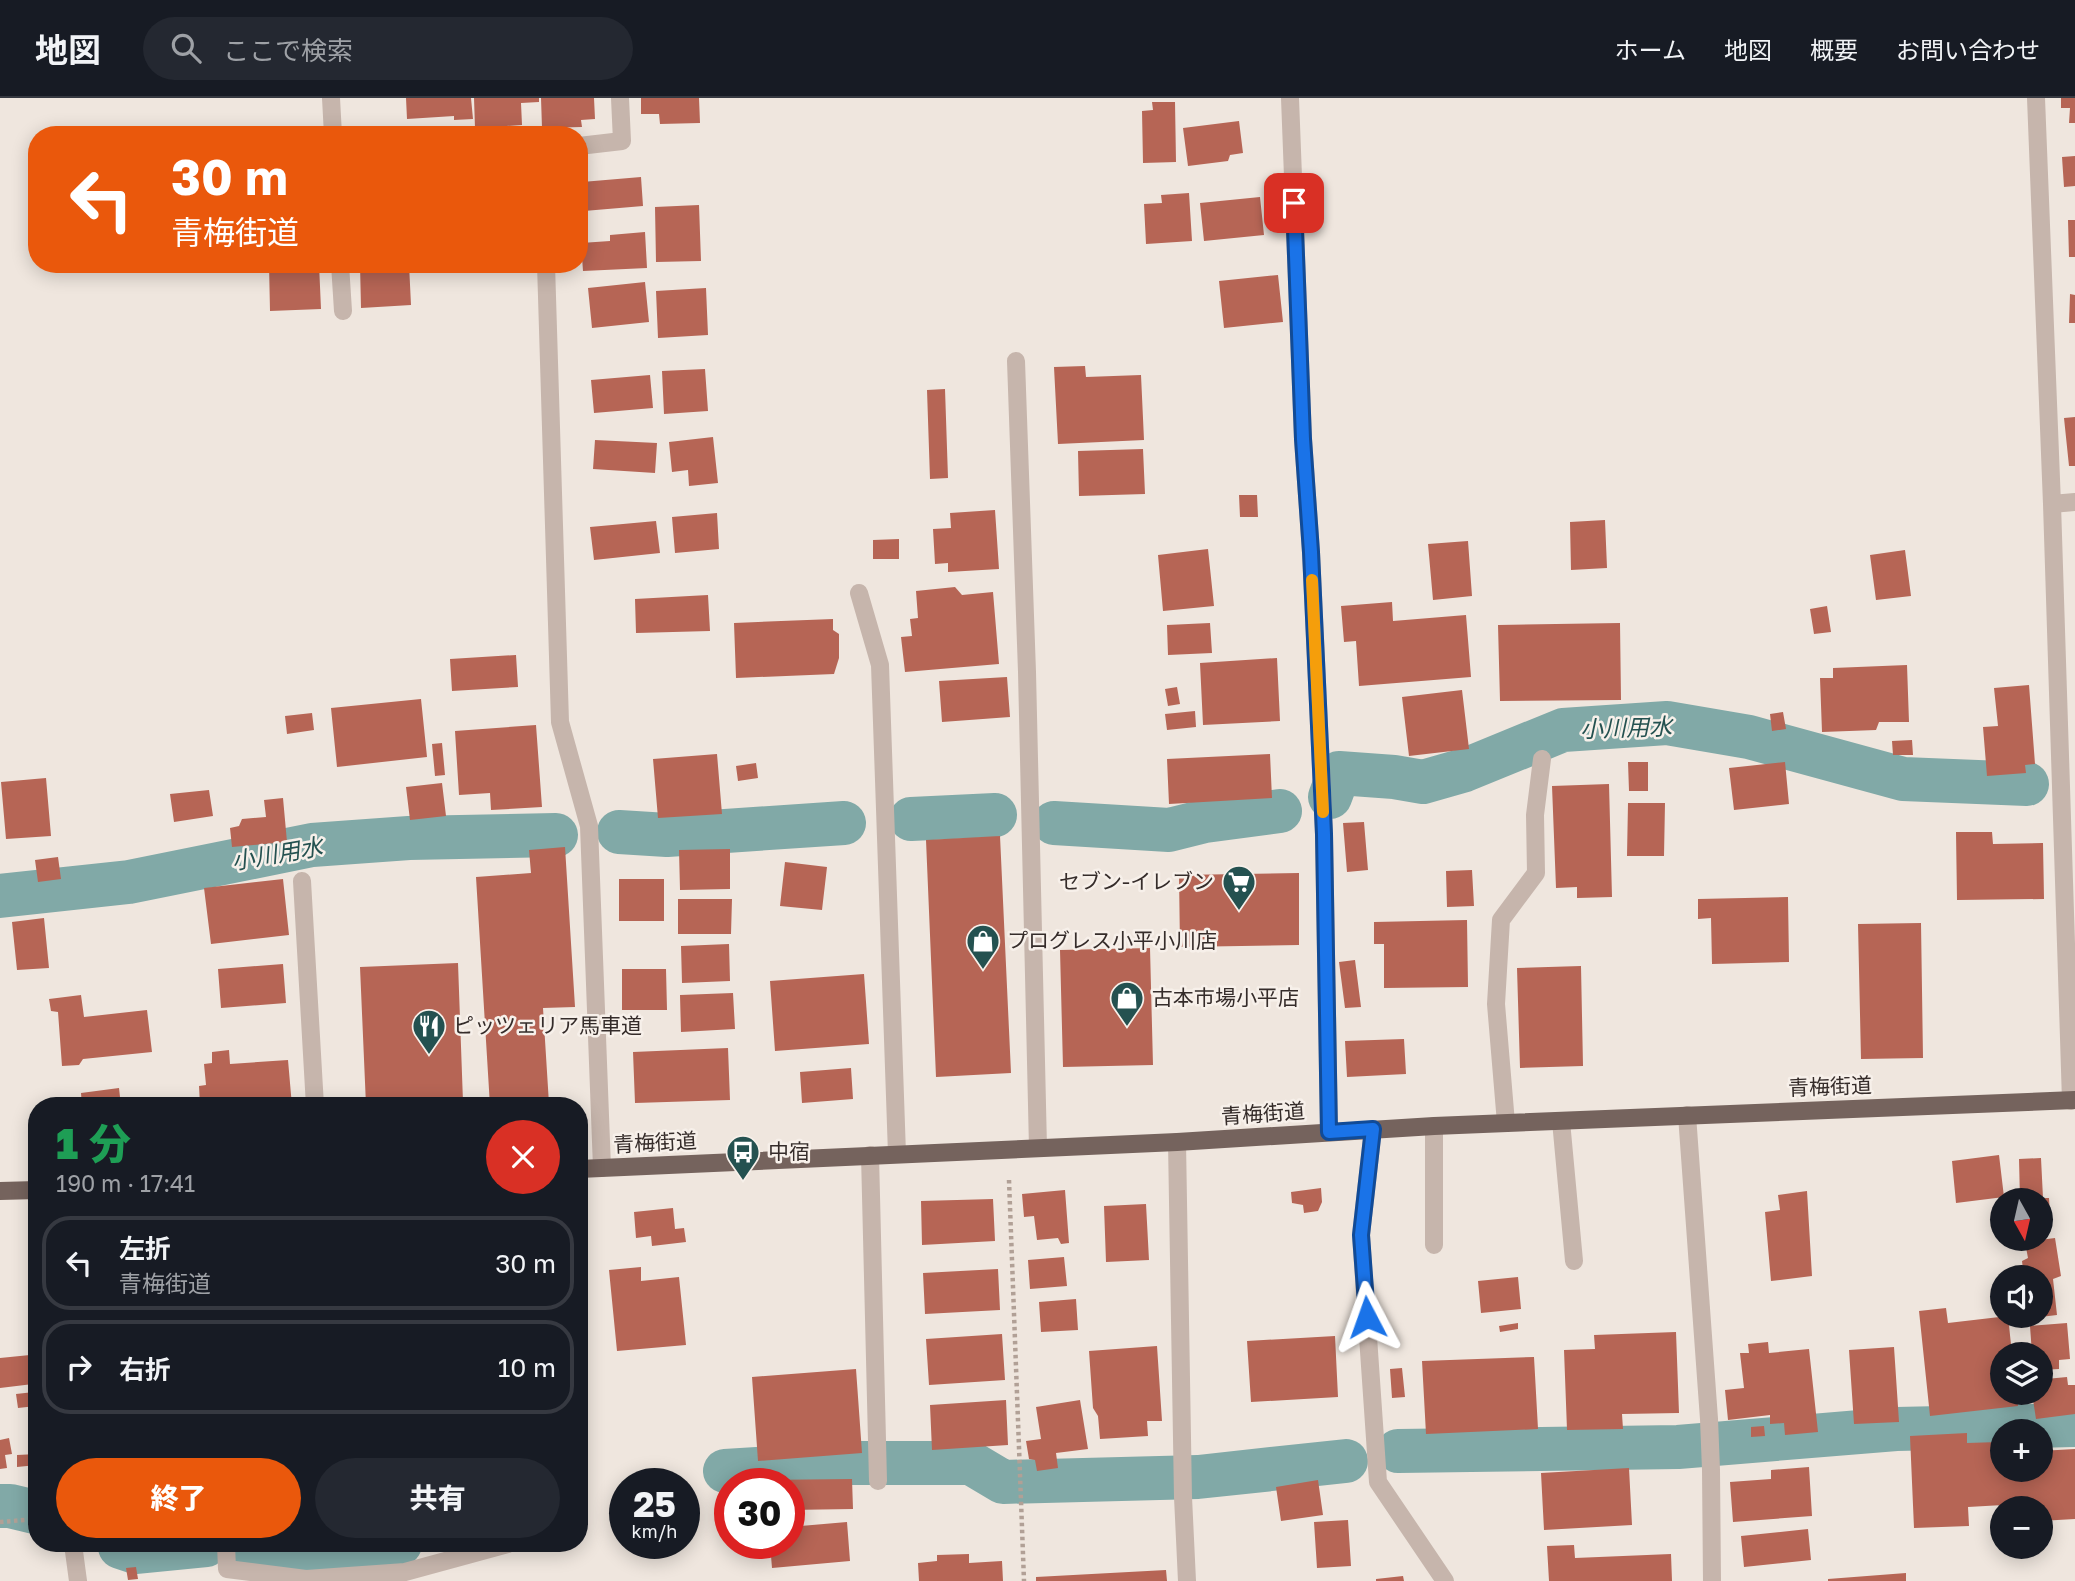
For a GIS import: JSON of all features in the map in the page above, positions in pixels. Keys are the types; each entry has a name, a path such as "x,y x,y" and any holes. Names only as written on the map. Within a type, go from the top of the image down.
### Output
{"main road":[{"name":"青梅街道","path":"588,1169 1177,1142 1434,1126 2073,1100"},
{"path":"0,1191 28,1191"}],"street":[{"path":"331,98 333,126"},
{"path":"588,145 622,142 620,98"},
{"path":"1290,98 1303,439 1324,834 1329,1132"},
{"path":"2036,98 2073,1100"},
{"path":"341,273 343,311"},
{"path":"545,273 559,722 589,826 602,1168"},
{"path":"1016,361 1027,673 1038,1148"},
{"path":"2052,504 2075,502"},
{"path":"859,593 880,665 897,1154"},
{"path":"1506,1123 1496,1004 1501,920 1536,873 1535,815 1542,759"},
{"path":"302,881 314,1097"},
{"path":"1687,1115 1709,1419 1712,1581"},
{"path":"1561,1121 1574,1261"},
{"path":"1434,1126 1434,1245"},
{"path":"1373,1129 1361,1235 1378,1482 1445,1581"},
{"path":"1177,1142 1182,1460 1187,1581"},
{"path":"870,1155 878,1480"},
{"path":"74,1552 78,1581"},
{"path":"226,1552 226,1569 307,1580 404,1572 478,1552"}],"path":[{"path":"1009,1178 1024,1581"},
{"path":"0,1522 28,1520"}],"building":[{"path":"406,98 471,98 473,119 454,120 454,116 407,119"},
{"path":"474,98 539,98 539,102 521,103 522,125 475,126"},
{"path":"541,98 594,98 595,119 581,120 582,126 542,126"},
{"path":"641,98 699,98 700,123 660,124 659,114 641,114"},
{"path":"2061,98 2075,98 2075,123 2069,123 2070,108 2061,108"},
{"path":"1152,102 1175,102 1176,162 1143,163 1142,111 1153,110"},
{"path":"1239,121 1243,153 1230,155 1228,161 1188,166 1183,128"},
{"path":"2075,156 2075,186 2064,187 2062,157"},
{"path":"641,177 643,206 588,211 588,181"},
{"path":"1189,193 1192,241 1146,244 1144,204 1162,203 1161,195"},
{"path":"1260,197 1264,235 1204,241 1200,203"},
{"path":"699,205 701,261 656,262 655,207"},
{"path":"2068,220 2075,220 2075,257 2069,257"},
{"path":"645,232 647,268 588,271 588,243 610,241 610,235"},
{"path":"269,273 319,273 321,309 270,311"},
{"path":"360,273 409,273 411,305 361,308"},
{"path":"1278,275 1283,322 1224,328 1219,281"},
{"path":"645,282 649,322 592,328 588,288"},
{"path":"706,288 708,335 658,338 656,291"},
{"path":"2070,294 2075,295 2075,323 2069,323"},
{"path":"1085,366 1086,377 1141,375 1144,440 1058,444 1054,367"},
{"path":"705,369 708,411 664,414 662,371"},
{"path":"650,375 653,408 594,413 591,380"},
{"path":"945,389 948,478 930,479 927,390"},
{"path":"2075,417 2075,466 2069,466 2064,418"},
{"path":"713,437 718,483 689,486 688,470 672,472 669,442"},
{"path":"595,440 657,443 655,473 593,469"},
{"path":"1143,449 1145,494 1079,496 1078,451"},
{"path":"1239,495 1257,495 1258,517 1240,517"},
{"path":"995,510 999,569 948,572 948,563 935,564 933,529 951,528 950,513"},
{"path":"717,513 719,549 675,553 672,517"},
{"path":"1605,520 1607,568 1571,570 1570,522"},
{"path":"656,521 660,553 594,560 590,527"},
{"path":"899,539 899,559 873,559 873,540"},
{"path":"1468,541 1472,596 1433,600 1428,544"},
{"path":"1208,549 1214,606 1163,611 1158,555"},
{"path":"1905,550 1911,596 1876,600 1870,555"},
{"path":"955,587 962,595 993,592 999,664 905,672 901,637 912,636 910,619 918,618 916,591"},
{"path":"708,595 710,631 636,633 635,599"},
{"path":"1392,602 1393,621 1466,615 1471,677 1359,686 1356,641 1344,642 1341,606"},
{"path":"1827,606 1831,632 1814,634 1810,609"},
{"path":"833,619 833,630 839,634 839,658 834,674 736,678 734,623"},
{"path":"1210,623 1212,653 1168,655 1167,625"},
{"path":"1620,623 1621,700 1500,701 1498,625"},
{"path":"516,655 518,687 452,691 450,659"},
{"path":"1277,658 1280,721 1203,725 1200,663"},
{"path":"1907,665 1909,722 1879,722 1876,730 1822,732 1820,678 1833,678 1833,668"},
{"path":"1007,677 1010,717 942,722 939,681"},
{"path":"2029,685 2035,764 2025,765 2026,773 1987,776 1983,727 1998,726 1994,688"},
{"path":"1177,687 1180,704 1168,706 1165,689"},
{"path":"1462,690 1469,749 1409,756 1402,697"},
{"path":"421,699 427,757 337,767 331,708"},
{"path":"1195,711 1196,727 1167,730 1165,714"},
{"path":"1783,712 1786,729 1772,731 1770,714"},
{"path":"312,713 314,730 287,734 285,716"},
{"path":"536,725 542,807 491,810 490,793 459,795 455,731"},
{"path":"1912,740 1913,755 1893,755 1892,741"},
{"path":"442,743 445,775 435,776 432,744"},
{"path":"717,754 722,814 658,818 653,759"},
{"path":"1270,754 1272,798 1169,804 1167,759"},
{"path":"1628,762 1648,762 1648,791 1629,791"},
{"path":"1785,762 1789,804 1734,810 1729,768"},
{"path":"756,763 758,778 738,781 736,766"},
{"path":"46,778 51,836 6,839 1,782"},
{"path":"442,783 446,816 410,820 406,787"},
{"path":"1609,784 1612,897 1577,898 1577,887 1556,888 1552,786"},
{"path":"209,790 213,816 174,822 170,794"},
{"path":"283,798 287,842 232,847 230,828 239,826 242,819 266,817 264,800"},
{"path":"1628,803 1665,803 1664,856 1627,856"},
{"path":"1364,822 1368,870 1347,872 1343,823"},
{"path":"1956,832 1992,832 1993,844 2043,843 2044,899 1957,900"},
{"path":"1000,836 1011,1073 936,1077 926,840"},
{"path":"565,847 575,1007 543,1008 549,1097 489,1097 476,877 531,873 529,850"},
{"path":"730,849 730,889 680,890 679,850"},
{"path":"58,857 61,879 38,882 35,860"},
{"path":"785,862 827,867 822,910 780,906"},
{"path":"1472,870 1474,906 1447,907 1446,871"},
{"path":"1299,873 1299,945 1180,947 1179,875"},
{"path":"283,879 289,935 211,944 204,888"},
{"path":"619,879 664,879 664,921 619,921"},
{"path":"1788,897 1789,962 1712,964 1711,918 1698,919 1698,899"},
{"path":"678,899 732,899 731,934 678,934"},
{"path":"44,918 49,968 17,970 12,922"},
{"path":"1467,920 1468,987 1384,988 1384,944 1374,944 1374,922"},
{"path":"1921,923 1923,1058 1861,1059 1858,924"},
{"path":"729,944 730,981 682,983 681,946"},
{"path":"1150,948 1153,1065 1063,1067 1060,950"},
{"path":"1355,960 1361,1007 1345,1008 1339,962"},
{"path":"458,963 463,1097 366,1097 360,967"},
{"path":"283,964 286,1003 221,1008 218,969"},
{"path":"1581,966 1583,1066 1520,1068 1517,968"},
{"path":"622,969 666,969 667,1010 622,1010"},
{"path":"864,974 869,1044 775,1051 770,981"},
{"path":"733,993 735,1029 681,1032 680,995"},
{"path":"81,995 84,1017 147,1010 152,1052 83,1059 79,1065 62,1066 58,1012 51,1011 49,999"},
{"path":"1404,1039 1406,1074 1347,1077 1345,1041"},
{"path":"728,1048 730,1100 635,1103 633,1052"},
{"path":"229,1050 230,1064 288,1060 291,1097 200,1097 199,1086 206,1085 204,1064 212,1063 212,1052"},
{"path":"851,1068 853,1099 802,1103 800,1072"},
{"path":"119,1088 120,1097 81,1097 81,1093"},
{"path":"1999,1155 2003,1188 1990,1188 1990,1199 1956,1203 1952,1161"},
{"path":"2041,1158 2042,1188 2020,1188 2019,1159"},
{"path":"1321,1188 1322,1202 1318,1211 1304,1213 1303,1205 1292,1203 1291,1192"},
{"path":"1065,1190 1069,1243 1061,1244 1058,1238 1037,1240 1034,1216 1024,1217 1022,1194"},
{"path":"1807,1191 1812,1276 1771,1281 1765,1212 1780,1210 1778,1195"},
{"path":"993,1199 995,1241 922,1245 921,1201"},
{"path":"1146,1204 1149,1260 1106,1262 1104,1206"},
{"path":"673,1208 675,1229 684,1228 686,1242 652,1246 651,1236 636,1238 634,1212"},
{"path":"2053,1238 2061,1276 2053,1279 2053,1265 2022,1265 2022,1261 2028,1258 2027,1251 2053,1251"},
{"path":"1064,1257 1067,1286 1030,1289 1028,1260"},
{"path":"641,1267 641,1281 679,1277 686,1345 617,1351 609,1270"},
{"path":"998,1269 1000,1310 925,1314 923,1273"},
{"path":"1518,1277 1521,1309 1481,1313 1478,1281"},
{"path":"2053,1279 2057,1315 2053,1315"},
{"path":"1076,1299 1078,1330 1041,1332 1039,1302"},
{"path":"1946,1308 1948,1323 1990,1318 1990,1328 2009,1328 2011,1342 1990,1342 1990,1405 2018,1406 1930,1416 1919,1311"},
{"path":"1518,1323 1518,1329 1500,1332 1499,1326"},
{"path":"2067,1323 2070,1359 2059,1360 2059,1369 2053,1369 2053,1342 2031,1342 2030,1328 2053,1328 2053,1324"},
{"path":"1676,1332 1679,1413 1622,1414 1623,1429 1567,1430 1564,1350 1595,1349 1594,1335"},
{"path":"1002,1334 1005,1380 929,1385 926,1339"},
{"path":"1335,1336 1338,1397 1251,1402 1247,1341"},
{"path":"1768,1342 1769,1353 1809,1349 1818,1432 1785,1435 1784,1423 1770,1424 1770,1415 1728,1420 1725,1390 1744,1388 1740,1353 1749,1353 1748,1344"},
{"path":"1157,1346 1162,1421 1147,1421 1148,1436 1100,1439 1098,1416 1093,1408 1089,1351"},
{"path":"1894,1347 1899,1422 1854,1424 1849,1350"},
{"path":"28,1355 28,1385 0,1388 0,1358"},
{"path":"1534,1357 1538,1429 1426,1434 1422,1361"},
{"path":"1402,1368 1405,1397 1392,1398 1390,1369"},
{"path":"856,1369 862,1453 758,1461 752,1377"},
{"path":"2067,1377 2068,1385 2075,1385 2075,1414 2036,1419 2034,1405 2053,1405 2053,1378"},
{"path":"28,1393 28,1407 18,1408 16,1394"},
{"path":"1006,1400 1008,1445 932,1450 930,1405"},
{"path":"1080,1400 1088,1449 1056,1453 1058,1468 1037,1471 1035,1460 1029,1459 1026,1441 1041,1439 1036,1407"},
{"path":"1764,1426 1765,1436 1751,1437 1751,1427"},
{"path":"1967,1433 1967,1443 1990,1442 1990,1482 2053,1482 2053,1450 2075,1449 2075,1519 2053,1520 2053,1496 1990,1496 1990,1506 1968,1507 1969,1526 1914,1528 1910,1436"},
{"path":"9,1438 12,1454 5,1455 7,1468 0,1469 0,1440"},
{"path":"28,1454 28,1466 17,1467 17,1455"},
{"path":"1809,1467 1812,1516 1733,1522 1730,1482 1771,1479 1771,1470"},
{"path":"1629,1468 1632,1525 1544,1530 1541,1473"},
{"path":"805,1479 852,1479 853,1509 805,1510"},
{"path":"1318,1480 1323,1515 1281,1521 1276,1487"},
{"path":"1348,1520 1351,1566 1317,1568 1314,1522"},
{"path":"847,1522 850,1561 772,1568 771,1559 805,1559 805,1526"},
{"path":"1808,1529 1811,1560 1744,1567 1741,1536"},
{"path":"1574,1545 1575,1558 1671,1554 1672,1581 1549,1581 1547,1546"},
{"path":"969,1554 969,1563 1002,1561 1003,1581 919,1581 918,1563 937,1561 937,1555"},
{"path":"136,1567 138,1579 128,1580 126,1568"},
{"path":"1166,1570 1167,1581 1036,1581 1036,1577"},
{"path":"1906,1573 1906,1581 1828,1581 1828,1579"},
{"path":"1403,1576 1404,1581 1376,1581 1376,1579"}],"waterway":[{"name":"小川用水","path":"1330,797 1339,773 1423,782 1465,770 1563,730 1667,723 1749,737 1903,779 2027,784"},
{"name":"小川用水","path":"1054,823 1169,830 1205,821 1280,811"},
{"name":"小川用水","path":"911,819 995,815"},
{"name":"小川用水","path":"619,832 667,835 844,823"},
{"name":"小川用水","path":"0,896 129,882 312,845 409,838 556,835"},
{"path":"1398,1451 1678,1447 1896,1429 2075,1425"},
{"path":"772,1468 851,1463 971,1463 1003,1482 1198,1477 1346,1461"},
{"path":"0,1506 28,1510"},
{"path":"282,1552 309,1557 367,1552"}],"slow traffic":[{"path":"1312,580 1323,812"}],"place":[{"name":"セブン-イレブン","path":"1239,912"},
{"name":"プログレス小平小川店","path":"983,971"},
{"name":"古本市場小平店","path":"1127,1028"},
{"name":"ピッツェリア馬車道","path":"429,1056"},
{"name":"中宿","path":"743,1182"}],"route":[{"path":"1294,203 1303,439 1324,834 1329,1132 1373,1129 1361,1235 1367,1317"}]}
